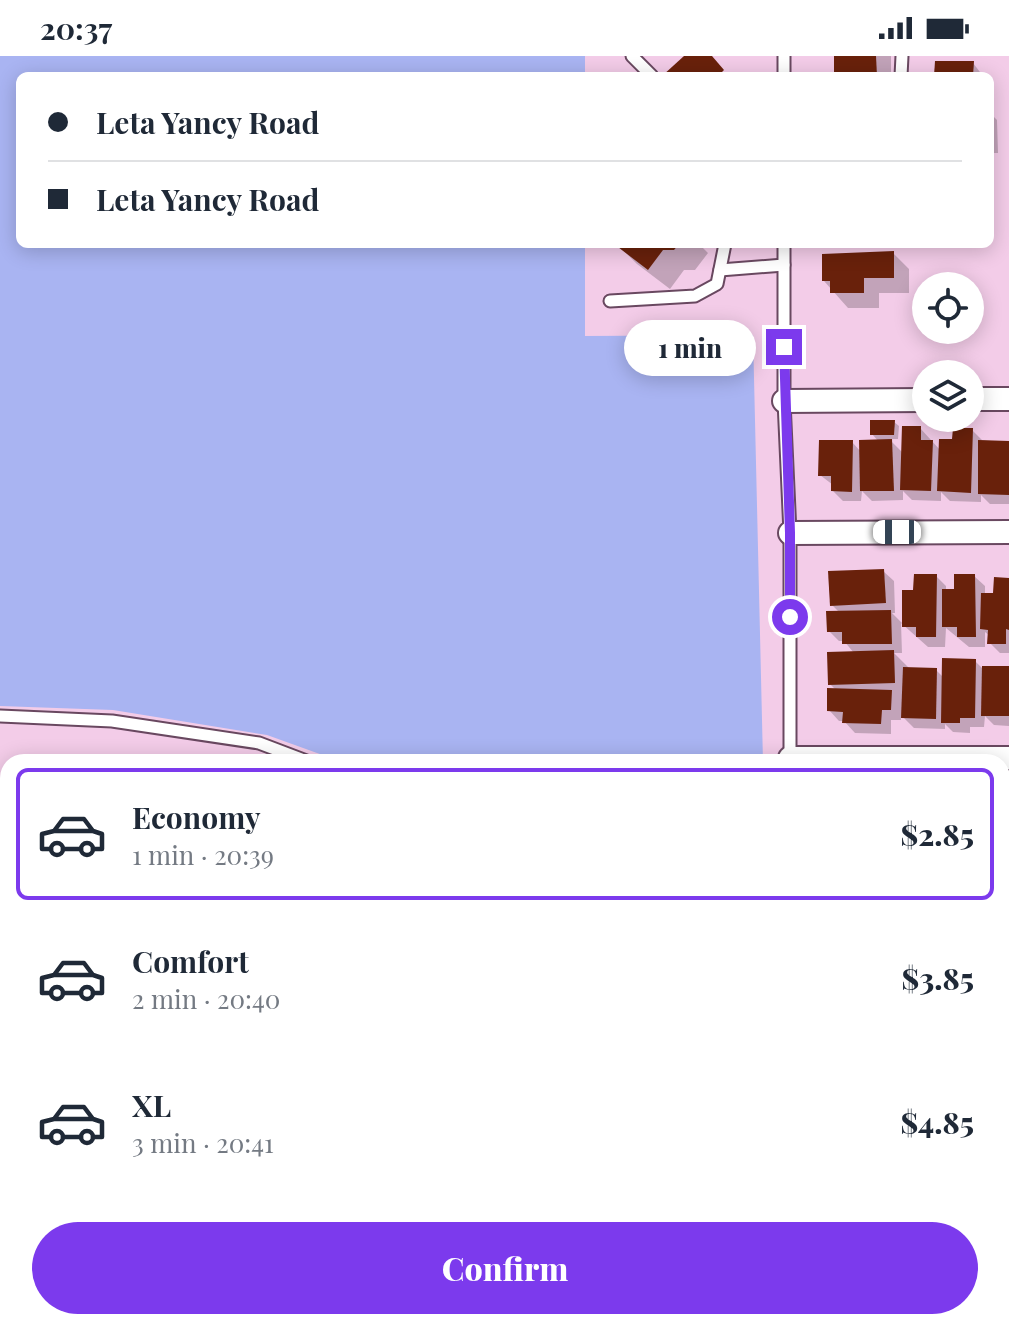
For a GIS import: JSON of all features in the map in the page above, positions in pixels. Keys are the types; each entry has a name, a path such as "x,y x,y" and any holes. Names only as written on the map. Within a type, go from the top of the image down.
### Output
{"street":[{"path":"984,399 1009,399"},
{"path":"784,401 912,400"},
{"path":"790,533 1009,532"}],"lane":[{"path":"632,56 648,72"},
{"path":"610,301 695,296 717,284 724,248"},
{"path":"784,248 784,401 790,533 790,754"},
{"path":"720,270 784,265"},
{"path":"0,716 127,723 259,743 288,754"}],"shaded area":[{"path":"0,56 585,56 585,72 16,72 16,248 585,248 585,336 753,335 763,754 320,754 267,735 113,710 0,706"}],"building":[{"path":"684,56 712,56 724,70 722,72 666,72"},
{"path":"834,56 876,56 877,72 834,72"},
{"path":"935,61 974,61 973,72 934,72"},
{"path":"619,248 676,248 663,250 648,270"},
{"path":"894,251 894,278 864,278 864,293 830,293 830,281 822,281 822,254"},
{"path":"870,420 895,420 894,435 870,435"},
{"path":"902,426 912,426 912,432 921,432 921,440 933,440 931,491 900,490"},
{"path":"953,432 973,432 971,493 937,491 939,439 952,439"},
{"path":"892,439 894,491 860,491 859,440"},
{"path":"819,440 853,440 852,492 831,491 831,476 818,476"},
{"path":"978,440 1009,441 1009,495 978,494"},
{"path":"884,569 886,603 830,606 828,571"},
{"path":"914,574 937,574 936,637 916,637 916,627 902,627 902,590 913,590"},
{"path":"954,574 975,574 976,637 957,637 957,627 942,627 942,589 954,589"},
{"path":"994,577 1009,578 1006,644 987,644 988,630 980,629 981,593 993,593"},
{"path":"891,610 892,644 842,644 842,632 827,632 826,611"},
{"path":"894,650 895,683 828,685 827,652"},
{"path":"942,658 976,659 975,718 960,718 960,723 941,723"},
{"path":"982,666 1009,666 1009,716 981,716"},
{"path":"903,667 937,668 936,719 901,718"},
{"path":"827,688 892,690 891,710 882,710 881,724 842,723 843,712 827,711"}],"route":[{"path":"784,347 790,617"}]}
